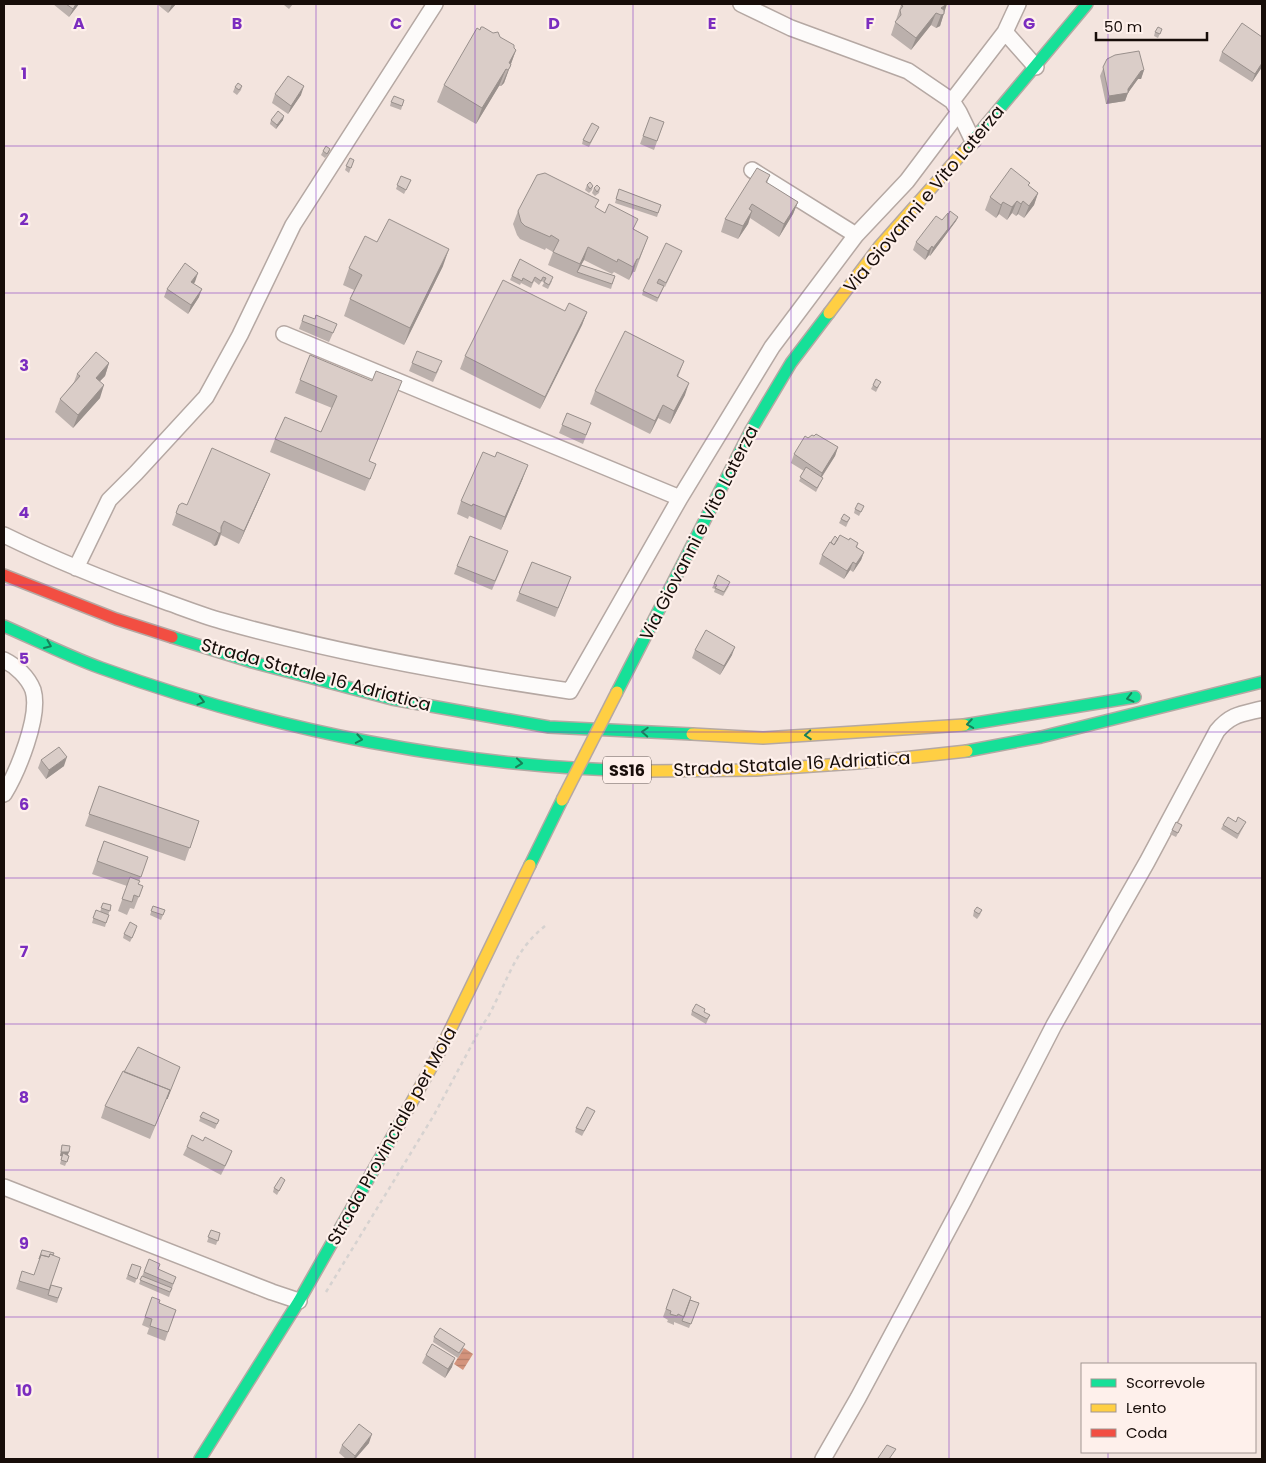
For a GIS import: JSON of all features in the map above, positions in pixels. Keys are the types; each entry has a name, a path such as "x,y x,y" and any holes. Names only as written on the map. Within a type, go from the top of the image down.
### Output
{"main road":[{"name":"Via Giovanni e Vito Laterza","path":"562,800 751,430 792,363 878,247 973,142 1087,4"},
{"name":"Strada Statale 16 Adriatica","path":"4,575 116,619 252,662 392,699 549,727 763,738 956,726 1122,700 1150,693"},
{"name":"Strada Statale 16 Adriatica","path":"4,626 99,667 178,694 323,733 444,754 585,770 756,770 952,754 1041,737 1262,682"},
{"name":"Strada Provinciale per Mola","path":"200,1459 299,1301 437,1057 562,800"}],"street":[{"path":"76,568 109,500 206,397 240,335 293,225 435,4"},
{"path":"741,4 791,28 908,71 955,106 973,142"},
{"path":"4,534 46,555 103,579 219,620 307,643 462,675 570,691 680,498 772,347 856,235 907,180 1005,32 1018,4"},
{"path":"1005,32 1036,67"},
{"path":"752,170 856,235"},
{"path":"284,334 680,498"},
{"path":"4,660 27,678 34,692 34,712 23,756 4,794"},
{"path":"823,1459 858,1398 958,1211 1054,1026 1147,862 1217,731 1225,721 1237,715 1262,709"},
{"path":"4,1187 299,1301"}],"path":[{"path":"324,1294 434,1115 483,1024 490,1016 495,1002 522,949 546,926"}],"shaded area":[{"path":"464,1348 473,1354 463,1370 454,1364"}],"building":[{"path":"66,4 76,4 73,9"},
{"path":"902,4 947,4 941,8 944,10 944,14 936,13 916,38 895,22 901,15"},
{"path":"1242,23 1262,37 1262,63 1255,74 1222,52"},
{"path":"481,27 493,33 498,32 500,37 514,45 516,50 509,63 511,64 510,67 508,70 506,69 482,108 444,85 477,28 480,30"},
{"path":"1158,27 1162,29 1160,34 1155,32"},
{"path":"1139,51 1144,70 1141,71 1128,89 1128,93 1109,96 1103,67 1107,59 1115,55"},
{"path":"288,76 304,86 291,106 275,94"},
{"path":"238,83 242,86 239,90 235,87"},
{"path":"394,96 404,100 402,106 391,102"},
{"path":"278,111 284,116 277,125 271,120"},
{"path":"650,117 664,122 657,141 643,136"},
{"path":"592,123 599,127 590,143 583,140"},
{"path":"326,146 330,149 327,154 323,151"},
{"path":"350,158 354,160 351,168 346,166"},
{"path":"757,168 770,175 766,182 798,202 784,224 752,204 749,209 752,211 743,226 725,219"},
{"path":"1011,168 1030,183 1028,185 1038,193 1029,206 1023,201 1021,204 1017,201 1012,207 1003,202 1001,205 990,197"},
{"path":"545,173 599,200 595,207 605,213 609,204 638,219 633,229 648,237 639,259 637,259 633,267 618,259 617,262 588,247 580,264 553,252 559,240 551,235 550,237 525,226 521,222 518,211 537,175"},
{"path":"401,176 411,180 406,190 397,185"},
{"path":"590,182 593,186 590,189 587,185"},
{"path":"597,185 600,188 597,192 594,188"},
{"path":"619,189 661,205 658,213 616,199"},
{"path":"950,211 958,217 946,233 948,229 948,215"},
{"path":"948,213 948,229 933,248 932,246 928,251 916,242 936,216 942,220"},
{"path":"389,219 449,249 410,328 350,299 362,275 349,268 365,236 377,242"},
{"path":"666,243 682,251 666,283 659,279 657,283 664,286 658,298 643,291"},
{"path":"520,259 553,277 549,285 544,282 546,278 543,277 541,281 535,277 532,283 523,278 522,281 512,276"},
{"path":"185,263 198,273 191,282 202,289 191,305 167,289"},
{"path":"581,265 615,276 612,284 577,272"},
{"path":"503,280 565,311 569,303 587,312 545,397 465,356"},
{"path":"304,315 315,319 316,315 337,324 333,333 302,321"},
{"path":"625,331 684,361 677,376 689,383 674,411 663,405 655,421 595,391"},
{"path":"417,351 442,361 436,373 412,363"},
{"path":"96,352 109,363 96,378 104,385 78,415 60,399 80,376 77,374"},
{"path":"310,355 372,381 376,371 402,381 369,461 376,464 370,479 275,439 285,417 321,432 337,396 300,380"},
{"path":"876,379 881,382 877,388 873,385"},
{"path":"567,413 591,423 586,435 562,425"},
{"path":"816,434 838,447 822,473 794,454 805,436 808,438"},
{"path":"212,448 270,474 244,531 224,521 221,533 218,533 176,513 179,505 182,503 187,505"},
{"path":"483,452 495,457 497,452 528,465 505,517 461,501"},
{"path":"806,467 823,478 817,488 800,477"},
{"path":"858,503 864,506 861,512 855,509"},
{"path":"844,514 850,518 847,522 841,519"},
{"path":"840,535 858,543 856,547 864,552 856,564 853,562 847,571 822,555 830,542 834,545"},
{"path":"470,536 508,551 495,581 457,566"},
{"path":"835,536 838,539 834,545 831,542"},
{"path":"532,562 571,577 558,608 519,593"},
{"path":"718,575 730,582 724,592 715,588 717,585 714,584"},
{"path":"706,630 735,647 724,666 695,650"},
{"path":"59,747 67,757 49,770 41,760"},
{"path":"99,786 199,821 190,848 89,814"},
{"path":"1228,817 1236,822 1238,817 1246,822 1238,834 1223,825"},
{"path":"1176,822 1182,825 1178,833 1172,830"},
{"path":"104,841 148,857 141,877 97,861"},
{"path":"130,877 140,881 138,884 143,886 139,897 134,895 132,902 122,899"},
{"path":"103,903 111,905 110,911 101,908"},
{"path":"153,906 165,910 163,915 151,911"},
{"path":"977,907 982,910 979,914 974,911"},
{"path":"96,910 109,915 106,923 93,918"},
{"path":"130,922 137,926 132,938 124,934"},
{"path":"696,1004 705,1009 704,1012 710,1015 707,1019 692,1011"},
{"path":"138,1047 180,1067 167,1099 170,1090 124,1072"},
{"path":"123,1071 170,1090 155,1126 105,1106"},
{"path":"587,1107 595,1111 584,1131 576,1128"},
{"path":"203,1112 219,1120 217,1124 200,1117"},
{"path":"192,1135 203,1141 205,1137 232,1151 225,1166 187,1147"},
{"path":"62,1145 70,1146 69,1152 61,1152"},
{"path":"63,1153 69,1156 67,1162 61,1160"},
{"path":"281,1177 285,1180 279,1191 274,1188"},
{"path":"211,1230 220,1233 218,1241 208,1237"},
{"path":"42,1250 54,1253 53,1255 50,1254 49,1257 41,1255 39,1259"},
{"path":"50,1254 60,1258 49,1290 19,1281 22,1271 34,1275 41,1255 49,1257"},
{"path":"149,1259 160,1264 158,1269 176,1277 173,1284 144,1272"},
{"path":"132,1264 141,1267 137,1279 128,1275"},
{"path":"142,1276 172,1288 170,1292 140,1280"},
{"path":"51,1285 62,1288 58,1298 48,1295"},
{"path":"673,1289 691,1297 684,1317 678,1314 677,1316 670,1314 671,1311 666,1309"},
{"path":"152,1297 160,1300 159,1303 176,1310 168,1332 150,1326 152,1319 145,1317"},
{"path":"690,1300 699,1303 691,1324 682,1321"},
{"path":"440,1328 465,1344 459,1353 434,1337"},
{"path":"432,1344 455,1358 448,1369 426,1355"},
{"path":"359,1424 372,1434 355,1456 342,1445"},
{"path":"887,1445 896,1449 889,1459 878,1458"}],"traffic: fast":[{"path":"964,151 1087,4"},
{"path":"617,692 751,430 791,363 829,313"},
{"path":"4,626 101,668 234,710 301,727 439,754 578,768 647,771"},
{"path":"172,637 252,662 392,699 549,727 692,734"},
{"path":"967,751 1041,737 1262,682"},
{"path":"964,725 1135,697"},
{"path":"530,865 562,800"},
{"path":"200,1459 299,1301 404,1116"}],"traffic: slow":[{"path":"829,313 879,247 964,151"},
{"path":"562,800 617,692"},
{"path":"692,734 763,738 964,725"},
{"path":"647,771 756,770 857,763 967,751"},
{"path":"404,1116 437,1057 530,865"}],"traffic: jam":[{"path":"4,575 116,619 172,637"}]}
